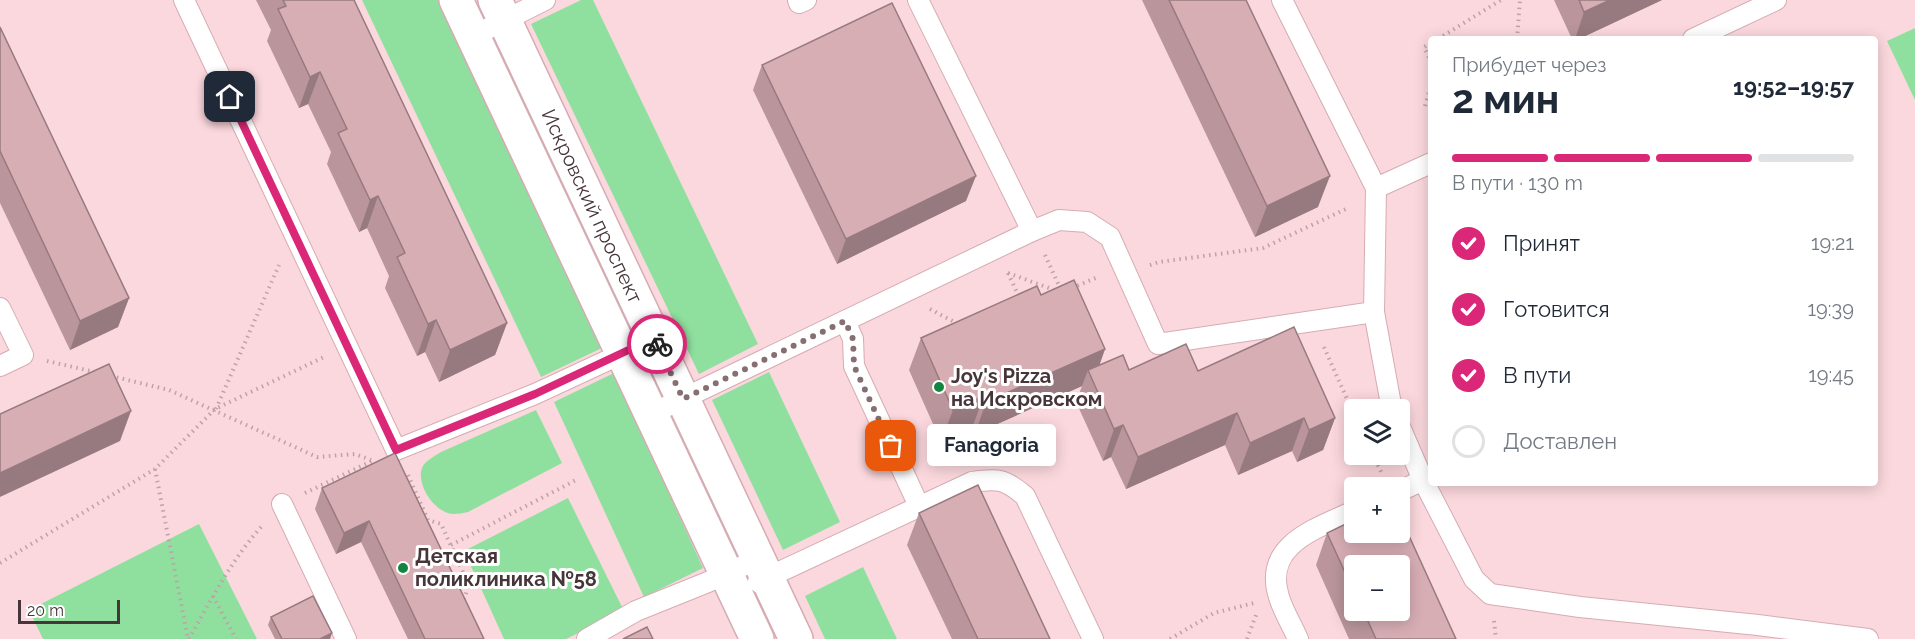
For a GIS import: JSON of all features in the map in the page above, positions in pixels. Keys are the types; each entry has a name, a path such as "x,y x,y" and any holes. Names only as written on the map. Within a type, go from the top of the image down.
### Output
{"street":[{"name":"Искровский проспект","path":"456,0 757,639"},
{"name":"Искровский проспект","path":"500,11 796,639"}],"lane":[{"path":"184,0 396,450 535,394 654,338"},
{"path":"473,36 500,11 545,0"},
{"path":"798,0 799,3 806,0"},
{"path":"918,0 1033,231"},
{"path":"1282,0 1376,188 1374,312 1390,399"},
{"path":"1699,36 1776,0"},
{"path":"1376,188 1428,163"},
{"path":"651,414 1059,220 1087,222 1110,237 1158,344 1374,312"},
{"path":"0,308 23,355 0,366"},
{"path":"845,321 853,339 854,366 919,506"},
{"path":"1410,450 1474,579 1490,594 1580,607 1868,639"},
{"path":"586,639 636,612 731,583 762,568 919,506 972,482 990,479 1009,483 1025,496 1093,639"},
{"path":"1410,486 1423,480"},
{"path":"282,504 346,639"},
{"path":"1298,639 1270,599 1276,571 1285,550 1303,535 1344,516"}],"path":[{"path":"1443,36 1502,0"},
{"path":"1517,36 1520,0"},
{"path":"1425,106 1428,96"},
{"path":"1008,273 1062,293 1126,269 1159,262 1263,248 1361,202 1376,188"},
{"path":"1033,231 1062,293"},
{"path":"215,410 294,232"},
{"path":"997,248 1024,309"},
{"path":"904,293 962,327"},
{"path":"1312,321 1347,399"},
{"path":"0,563 155,469 215,410 348,346"},
{"path":"23,355 169,390 317,457 355,454 372,461 396,450 428,520 441,524 451,545 469,585 464,599 469,609"},
{"path":"1378,465 1383,477"},
{"path":"155,469 188,639"},
{"path":"451,545 576,480"},
{"path":"213,596 236,639"},
{"path":"1170,639 1214,613 1270,599"},
{"path":"1247,639 1270,599"}],"green space":[{"path":"362,0 438,0 602,348 541,377"},
{"path":"581,0 593,0 758,344 699,374 531,24"},
{"path":"1915,28 1915,100 1887,41"},
{"path":"769,372 840,522 783,550 712,400"},
{"path":"614,373 703,568 644,597 554,402"},
{"path":"536,410 562,463 468,512 447,513 435,505 421,479 422,468 431,458"},
{"path":"568,498 624,611 566,639 504,639 464,551"},
{"path":"199,524 257,639 43,639 29,610"},
{"path":"863,567 897,639 825,639 805,596"}],"building":[{"path":"283,0 354,0 507,323 450,350 436,320 428,324 397,257 405,253 378,196 370,200 338,133 347,129 320,72 310,77 278,9 286,6"},
{"path":"1169,0 1246,0 1330,176 1267,206"},
{"path":"1579,0 1610,0 1584,12"},
{"path":"892,3 976,176 846,239 762,65"},
{"path":"0,27 129,298 80,321 0,151"},
{"path":"1074,280 1105,349 986,402 984,396 953,410 921,338 1037,286 1041,295"},
{"path":"1294,327 1335,418 1309,430 1304,418 1250,443 1237,413 1138,457 1123,425 1114,429 1088,370 1123,355 1129,370 1186,344 1198,371"},
{"path":"109,364 131,411 0,473 0,414"},
{"name":"Детская поликлиника №58","path":"395,453 484,639 425,639 369,521 344,533 322,488"},
{"path":"978,485 1050,639 978,639 919,513"},
{"path":"1344,525 1344,543 1410,543 1410,538 1456,639 1376,639 1368,621 1410,621 1410,555 1344,555 1344,570 1327,533"},
{"path":"313,596 332,633 320,639 282,639 271,617"},
{"path":"647,627 653,639 623,639"}],"way so far":[{"path":"657,344 683,399 845,321 853,339 854,366 891,446"}],"place":[{"name":"Joy's Pizza на Искровском","path":"939,387"},
{"name":"Fanagoria","path":"891,446"},
{"name":"Детская поликлиника №58","path":"403,568"}],"route":[{"path":"230,97 396,450 535,394 654,338 657,344"}]}
